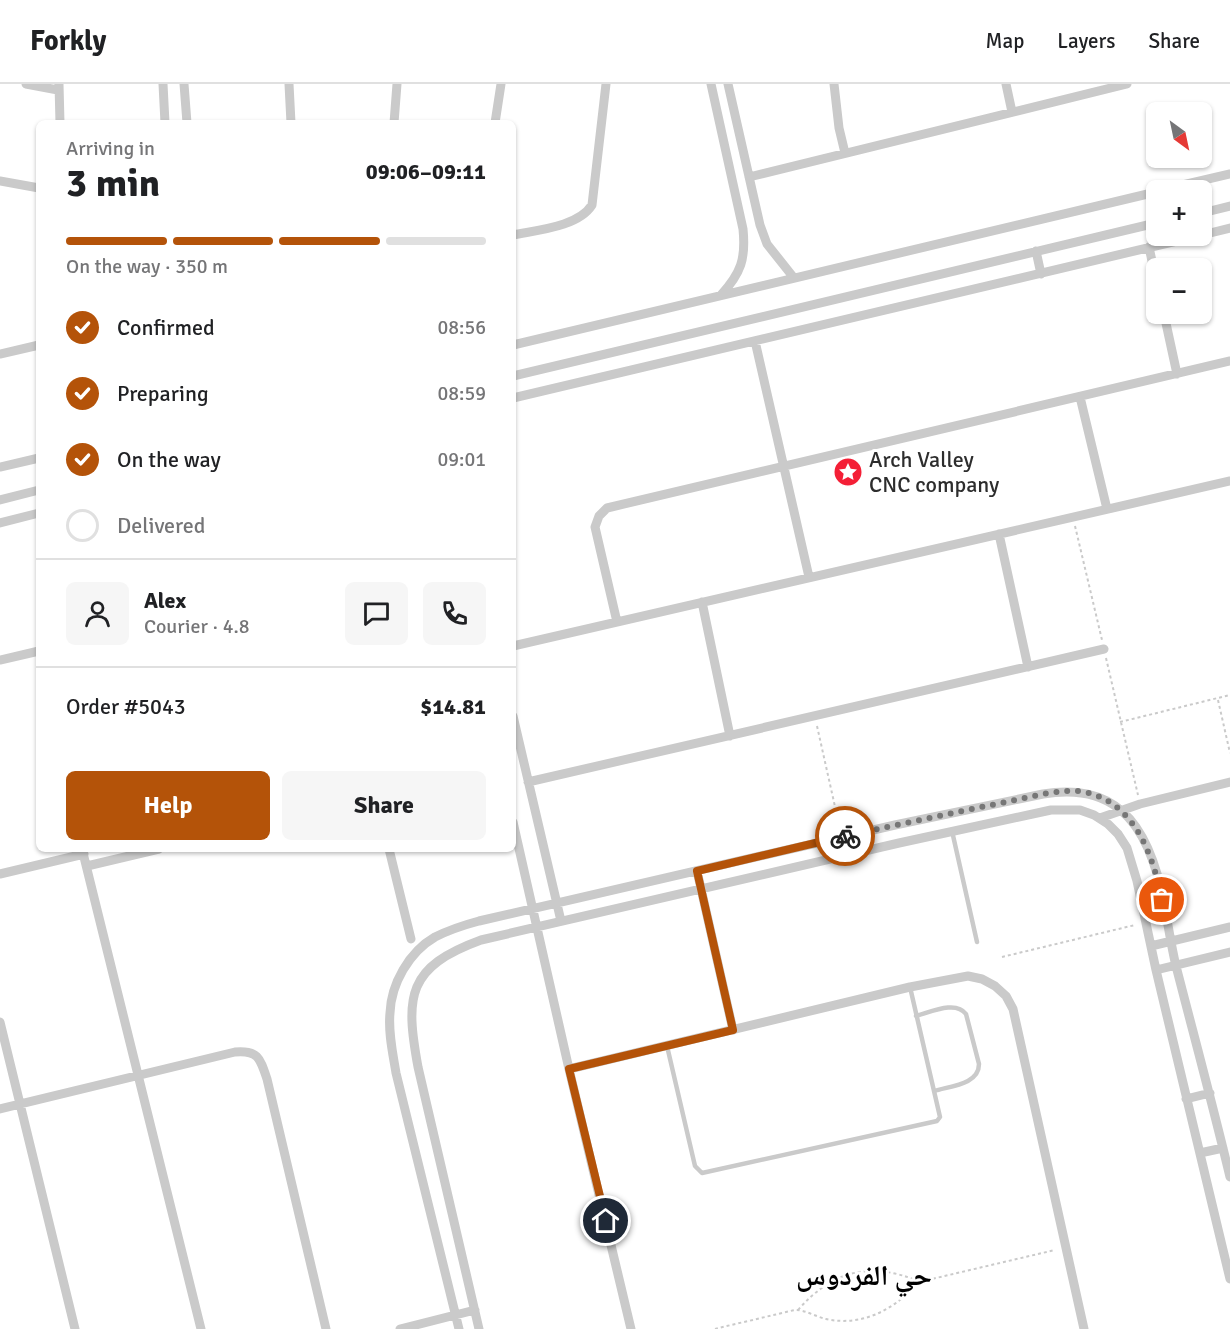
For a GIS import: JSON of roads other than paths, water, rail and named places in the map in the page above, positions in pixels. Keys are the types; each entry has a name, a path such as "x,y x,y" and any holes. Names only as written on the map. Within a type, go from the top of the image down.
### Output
{"street":[{"path":"26,84 59,87 60,120"},
{"path":"163,84 165,120"},
{"path":"184,84 187,120"},
{"path":"290,84 291,120"},
{"path":"394,120 397,84"},
{"path":"495,120 501,84"},
{"path":"516,234 575,221 588,212 592,206 606,84"},
{"path":"711,84 745,248 742,266 734,282 721,295"},
{"path":"728,84 760,225 767,244 794,278"},
{"path":"834,84 839,128 845,153"},
{"path":"1006,84 1012,112"},
{"path":"749,177 1110,86 1127,84"},
{"path":"1204,180 1230,174"},
{"path":"0,181 36,187"},
{"path":"516,344 1146,194"},
{"path":"1212,210 1230,206"},
{"path":"516,375 790,312 1146,225"},
{"path":"1212,232 1230,228"},
{"path":"516,397 1153,246"},
{"path":"1149,247 1151,258"},
{"path":"1036,251 1041,274"},
{"path":"790,312 795,331"},
{"path":"1166,324 1177,374"},
{"path":"755,341 809,577"},
{"path":"0,354 36,346"},
{"path":"622,351 627,371"},
{"path":"617,622 596,533 596,521 602,511 607,508 1230,361"},
{"path":"1080,397 1107,509"},
{"path":"0,467 36,459"},
{"path":"516,645 1230,481"},
{"path":"0,500 36,491"},
{"path":"0,523 36,514"},
{"path":"999,534 1028,667"},
{"path":"702,602 730,736"},
{"path":"528,782 1104,649"},
{"path":"0,660 36,652"},
{"path":"516,730 561,921"},
{"path":"516,762 523,761"},
{"path":"1100,818 1120,810 1230,783"},
{"path":"459,1329 396,1073 389,1015 391,998 395,986 413,956 434,938 478,921 533,907 895,825 1064,791 1085,792 1106,800 1120,810 1135,826 1150,855 1158,879 1170,941 1230,1177"},
{"path":"479,1329 418,1067 411,1024 412,1005 417,988 427,971 440,959 456,949 481,940 537,926 1051,810 1080,810 1100,818 1118,834 1127,848 1137,881 1155,970 1230,1279"},
{"path":"895,825 899,843"},
{"path":"516,835 569,1069 632,1329"},
{"path":"0,874 79,852"},
{"path":"83,852 201,1329"},
{"path":"87,866 146,852"},
{"path":"390,852 411,939"},
{"path":"697,871 733,1030"},
{"path":"1151,946 1230,927"},
{"path":"1155,970 1230,952"},
{"path":"569,1069 910,987 968,976 982,979 995,986 1006,996 1013,1009 1084,1329"},
{"path":"0,1022 75,1329"},
{"path":"0,1108 235,1052 255,1054 261,1061 267,1079 326,1329"},
{"path":"1186,1098 1210,1093"},
{"path":"1200,1153 1223,1148"},
{"path":"424,1188 445,1184"},
{"path":"400,1329 475,1310"}],"lane":[{"path":"952,831 977,942"},
{"path":"667,1046 695,1166 702,1173 937,1120 940,1117 910,987"},
{"path":"916,1016 951,1007 963,1009 979,1064 979,1071 971,1081 934,1091"}],"place":[{"name":"Arch Valley CNC company","path":"848,472"}],"district":[{"name":"حي الفردوس","path":"864,1276"}]}
